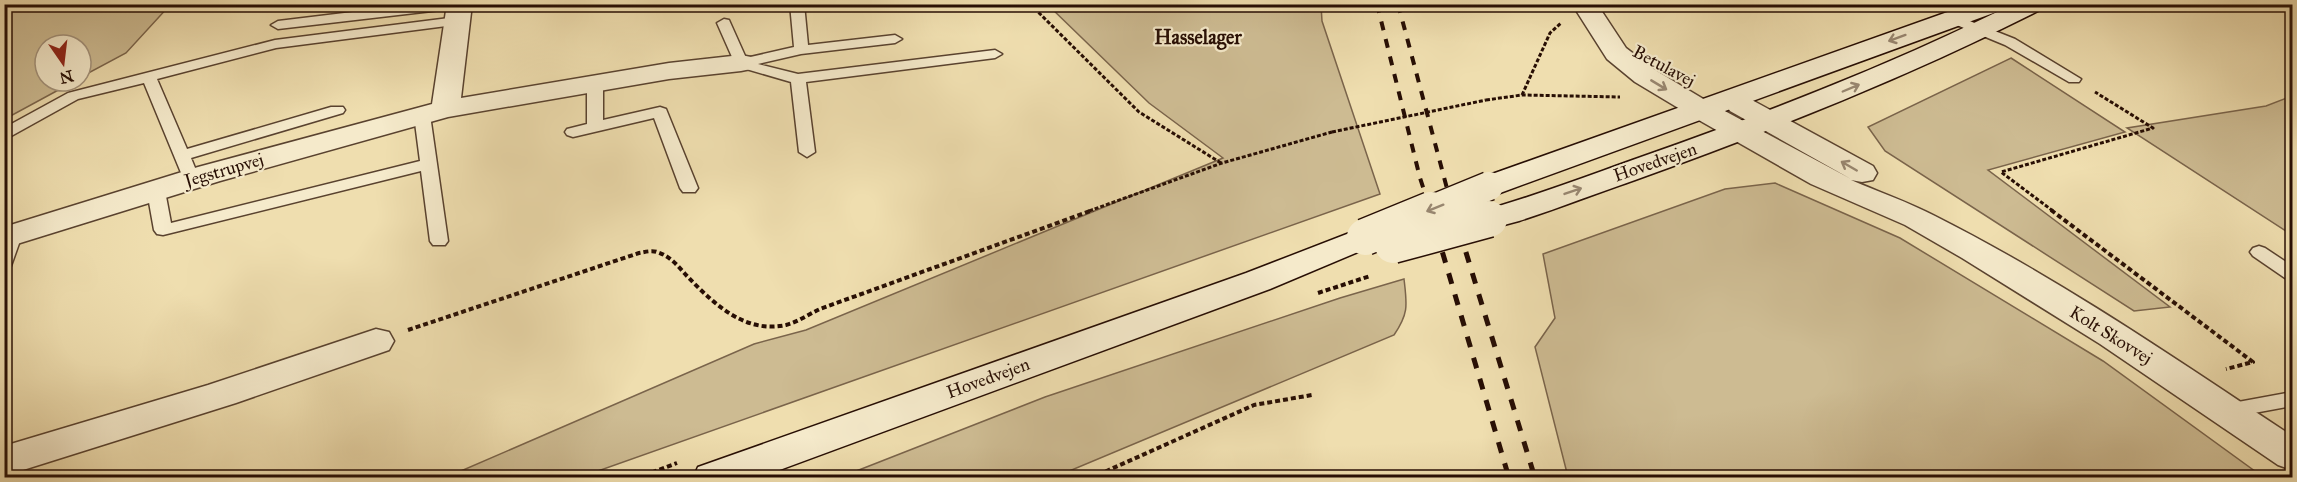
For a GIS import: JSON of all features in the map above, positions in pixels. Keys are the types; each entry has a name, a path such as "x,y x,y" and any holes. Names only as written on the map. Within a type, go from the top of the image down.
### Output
{"main road":[{"name":"Hovedvejen","path":"1369,254 1489,186 1995,4"},
{"name":"Hovedvejen","path":"713,477 1262,279 1369,254 1500,216 1768,121 1891,72 1982,31 2033,4"},
{"path":"434,112 458,10"},
{"name":"Betulavej","path":"1591,16 1608,43 1631,66 1714,104"},
{"name":"Jegstrupvej","path":"7,245 156,191 187,168 434,112 669,71 741,63"},
{"name":"Kolt Skovvej","path":"1714,104 1768,121 1863,174 1925,223"},
{"name":"Kolt Skovvej","path":"1714,104 1740,131 1839,185 1925,223 2133,347 2292,455"},
{"path":"4,461 222,393 376,341"}],"lane":[{"path":"797,4 801,50"},
{"path":"278,25 458,10"},
{"path":"4,135 73,96 275,44 458,10"},
{"path":"1952,18 2010,42 2074,79"},
{"path":"724,22 741,63"},
{"path":"741,63 801,50 895,39"},
{"path":"741,63 798,79 995,54"},
{"path":"149,77 187,168 337,110"},
{"path":"798,79 807,152"},
{"path":"595,83 595,127"},
{"path":"434,112 429,164 439,241"},
{"path":"573,132 660,112 689,188"},
{"path":"156,191 163,230 429,164"},
{"path":"2259,252 2292,274"},
{"path":"2227,411 2292,399"}],"path":[{"path":"1030,4 1139,112 1222,163"},
{"path":"1522,95 1550,33 1563,22 1591,16"},
{"path":"2074,79 2153,128 2001,172 2253,362 2222,370"},
{"path":"376,341 627,256 655,251 667,256 732,317 746,325 760,328 775,327 789,324 842,300 1222,163 1332,132 1486,100 1522,95 1623,97"},
{"path":"1308,296 1369,254"},
{"path":"1091,477 1254,405 1312,395"}],"shaded area":[{"path":"5,4 170,4 126,53 93,71 93,33 33,33 33,93 53,93 5,119"},
{"path":"1048,5 1321,5 1322,21 1380,194 581,477 447,477 754,344 806,330 1223,158 1149,103"},
{"path":"2011,58 2125,132 1988,170 2170,307 2134,311 1885,151 1868,127"},
{"path":"2292,96 2292,235 2127,128 2266,106"},
{"path":"1775,183 1900,238 2103,361 2263,477 1568,477 1535,347 1555,318 1543,254 1725,189"},
{"path":"1404,279 1405,314 1394,335 1055,477 841,477 1045,397 1340,298"}],"railway":[{"path":"1377,4 1420,178 1431,211"},
{"path":"1398,4 1453,211"},
{"path":"1430,210 1509,478"},
{"path":"1453,210 1535,478"}],"district":[{"name":"Hasselager","path":"1198,37"}]}
